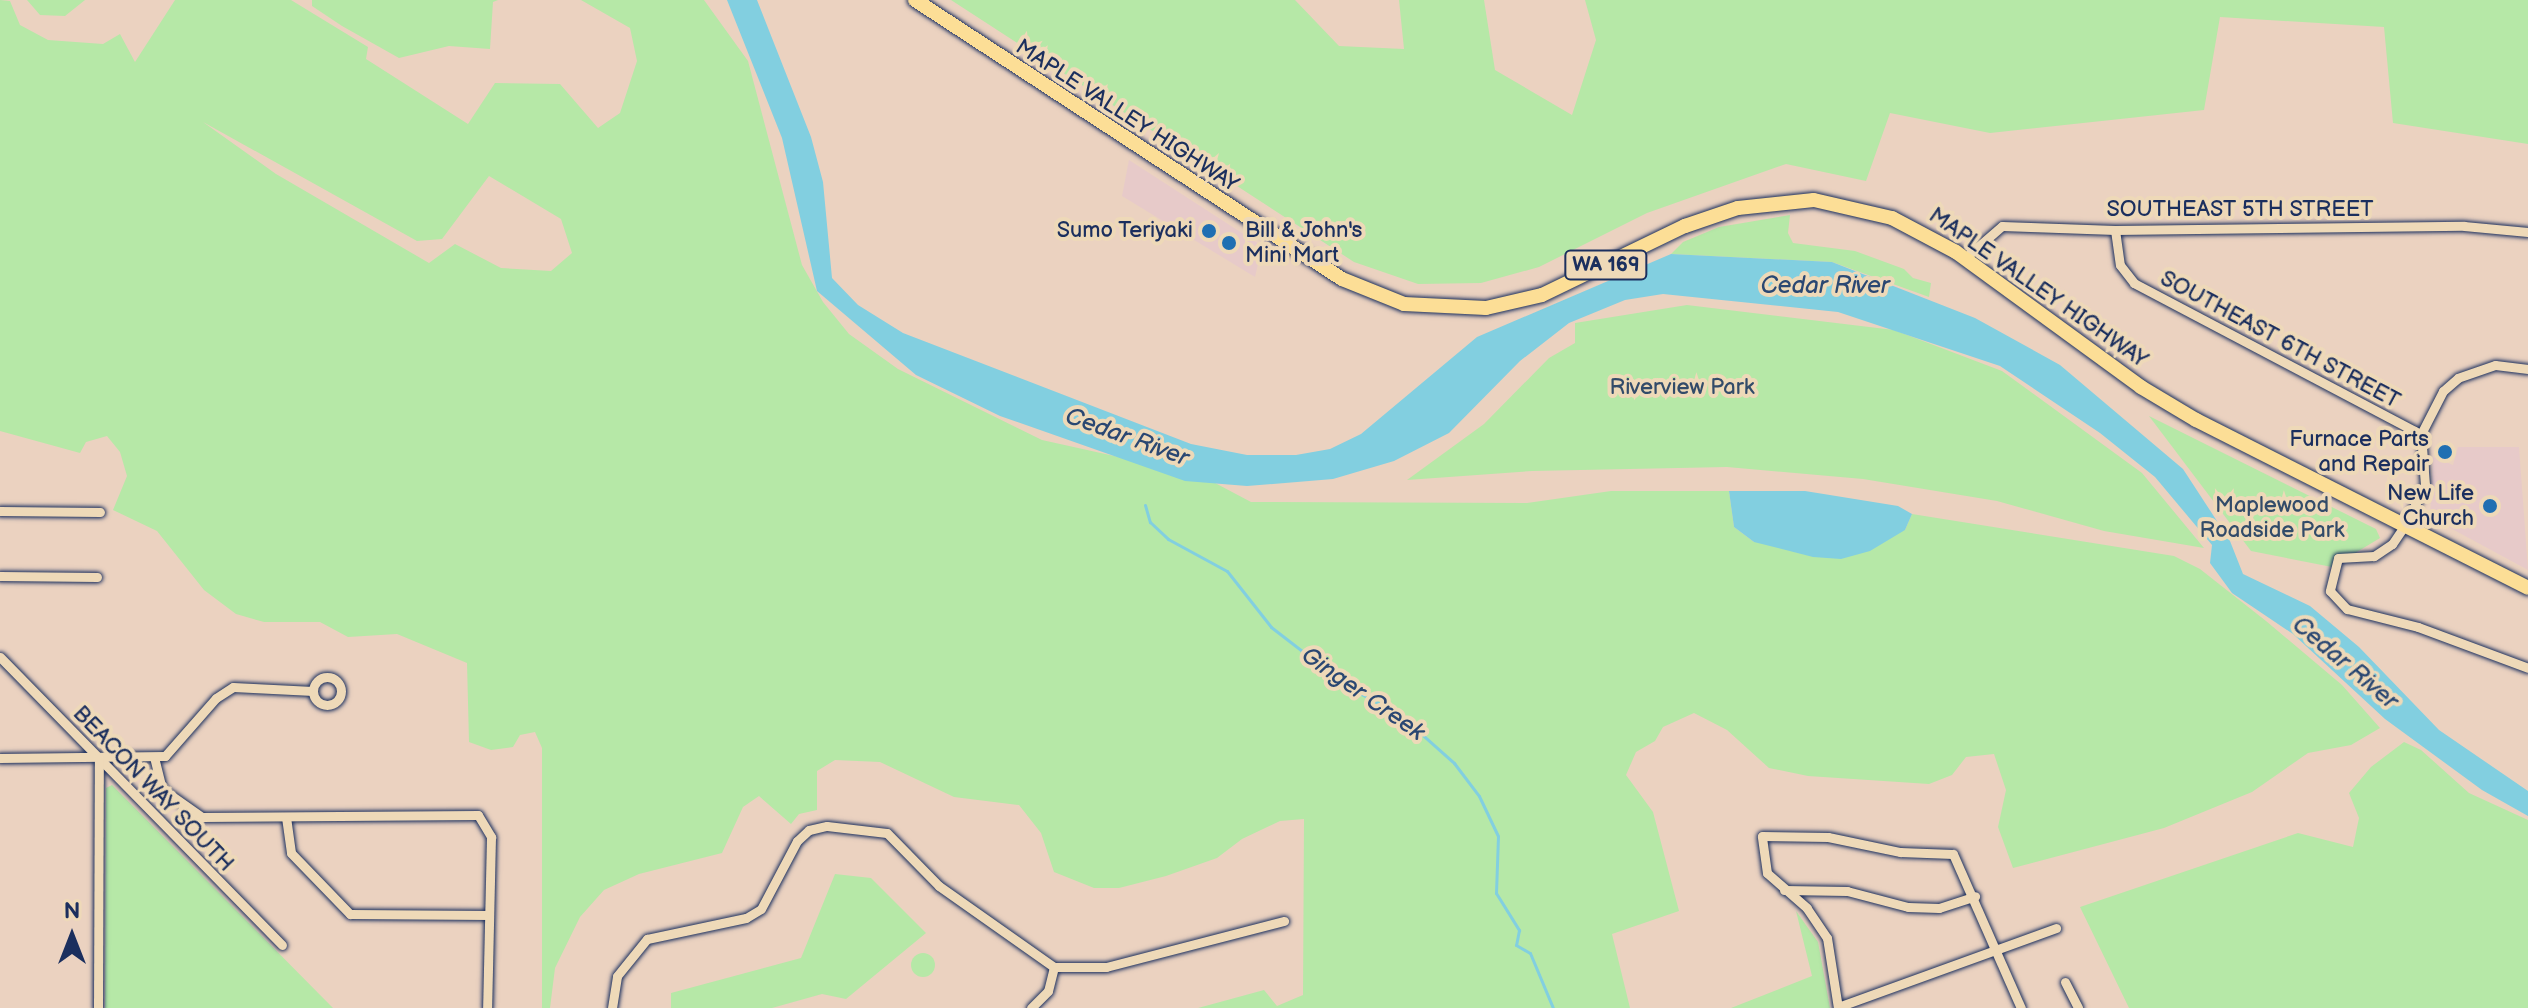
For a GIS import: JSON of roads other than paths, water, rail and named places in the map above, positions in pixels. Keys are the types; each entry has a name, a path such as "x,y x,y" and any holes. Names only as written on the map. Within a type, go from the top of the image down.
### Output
{"main road":[{"name":"MAPLE VALLEY HIGHWAY","path":"915,0 1342,279 1404,304 1456,310 1521,301 1713,215 1780,201 1860,208 1907,224 1965,258 2141,387 2528,588"}],"street":[{"name":"SOUTHEAST 5TH STREET","path":"1965,258 2002,226 2115,230 2464,226 2528,232"},
{"name":"SOUTHEAST 6TH STREET","path":"2115,230 2120,265 2134,283 2421,434 2434,402 2458,378 2495,365 2528,369"},
{"path":"2421,434 2425,485 2405,525 2392,544 2374,556 2338,558 2330,591 2336,602 2528,668"},
{"path":"0,511 100,512"},
{"path":"0,576 97,577"},
{"name":"BEACON WAY SOUTH","path":"0,657 282,945"},
{"path":"0,758 154,757 174,751 216,698 233,687 313,691"},
{"path":"154,757 162,789 191,814 286,817 470,814 484,820 491,837 487,1008"},
{"path":"98,1008 99,758"},
{"path":"286,817 291,853 350,914 489,915"},
{"path":"612,1008 617,976 647,939 746,918 761,909 797,841 809,830 827,826 887,833 939,886 1054,967 1106,967 1284,921"},
{"path":"2021,1008 1997,950 1975,896 1961,863 1949,853 1900,852 1814,836 1762,836 1767,873 1807,908 1827,938 1838,1008 1997,950 2056,928"},
{"path":"1784,890 1837,889 1923,908 1975,896"},
{"path":"1031,1008 1048,991 1054,967"},
{"path":"2065,982 2076,1007"}],"water":[{"name":"Cedar River","path":"727,0 757,0 811,137 823,182 832,278 858,305 903,333 1191,444 1247,455 1296,455 1330,449 1361,434 1477,337 1671,254 1832,262 1975,318 2060,365 2183,469 2230,541 2243,574 2310,606 2359,647 2439,730 2528,791 2528,816 2482,790 2385,719 2293,634 2232,593 2210,563 2212,545 2155,477 2100,433 2000,366 1838,312 1663,294 1625,300 1569,323 1520,361 1449,433 1394,461 1333,479 1247,486 1185,481 1000,416 916,375 817,291 782,138"},
{"path":"1729,491 1805,491 1898,506 1912,514 1905,530 1870,551 1841,559 1813,557 1754,542 1734,527"}],"waterway":[{"name":"Ginger Creek","path":"1145,505 1150,522 1168,539 1227,571 1271,627 1350,688 1399,714 1454,763 1479,796 1498,836 1496,893 1519,930 1516,945 1530,953 1553,1008"}],"place":[{"name":"Sumo Teriyaki","path":"1209,231"},
{"name":"Bill & John's Mini Mart","path":"1229,243"},
{"name":"Furnace Parts and Repair","path":"2445,452"},
{"name":"New Life Church","path":"2490,506"}],"park label":[{"name":"Riverview Park","path":"1682,388"},
{"name":"Maplewood Roadside Park","path":"2272,518"}]}
